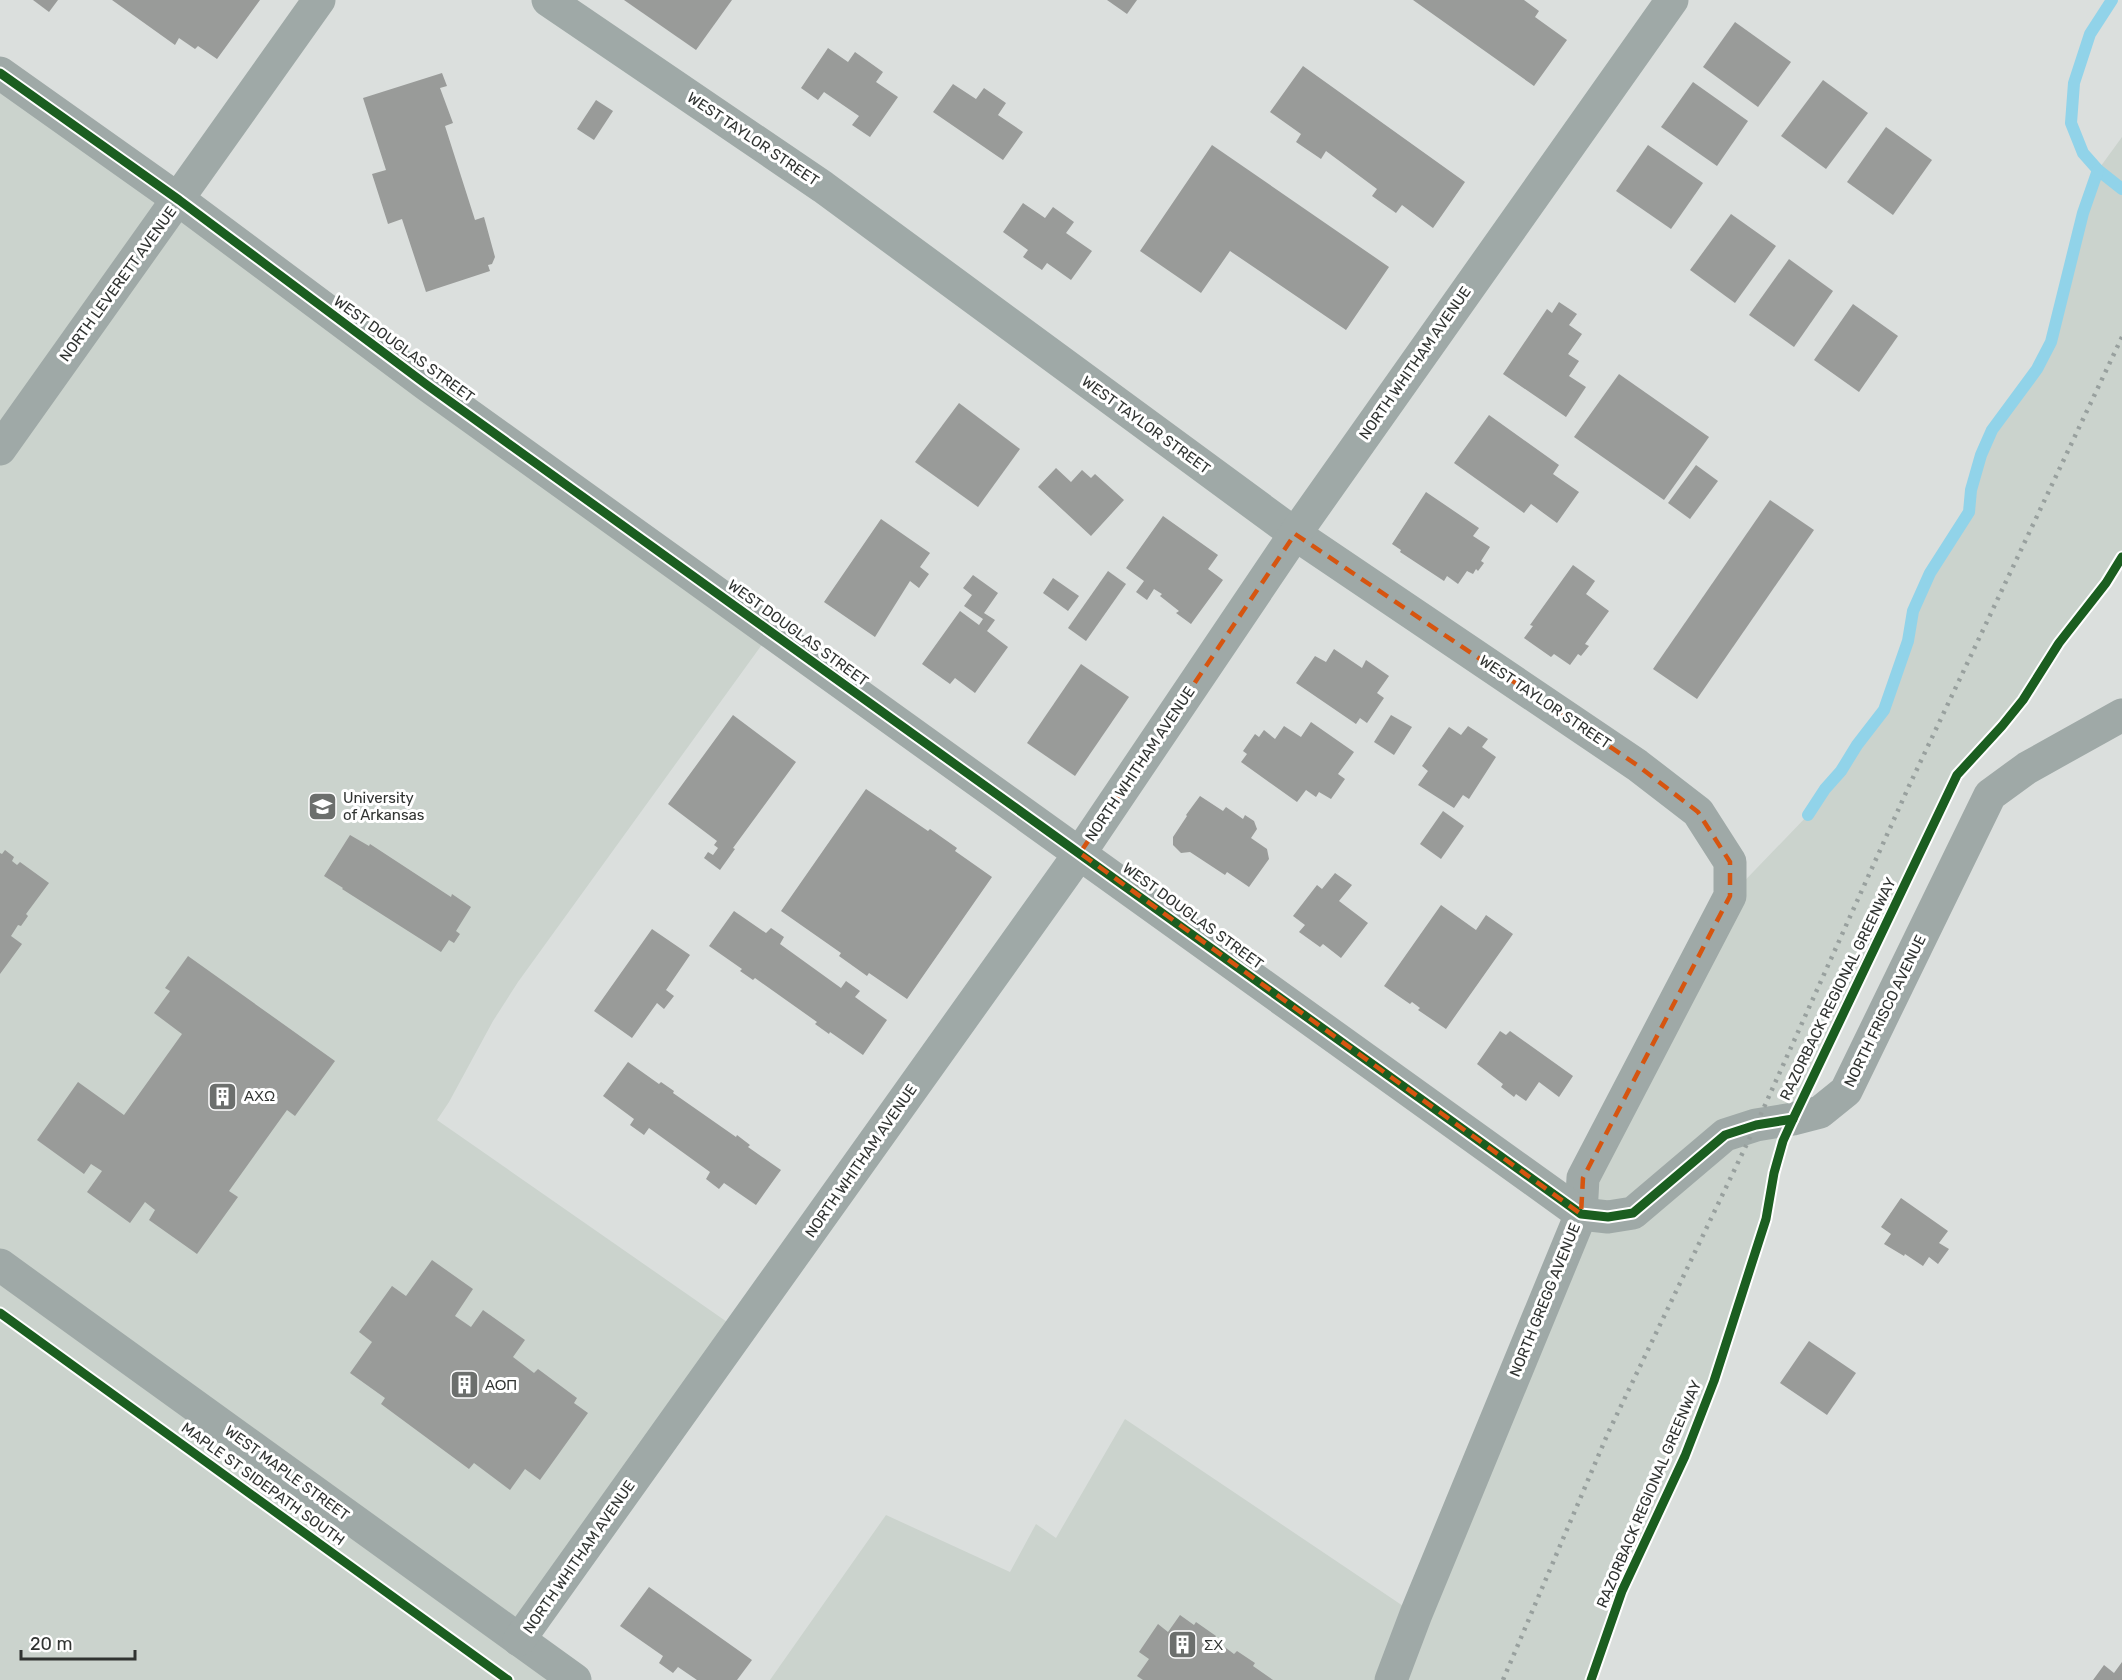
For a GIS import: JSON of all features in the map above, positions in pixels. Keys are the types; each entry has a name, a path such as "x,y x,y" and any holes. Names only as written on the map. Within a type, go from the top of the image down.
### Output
{"street":[{"name":"NORTH LEVERETT AVENUE","path":"0,449 319,0"},
{"name":"WEST TAYLOR STREET","path":"548,0 823,187 1295,534 1637,765 1698,812 1730,862"},
{"name":"NORTH WHITHAM AVENUE","path":"519,1640 1080,854 1295,534 1672,0"},
{"name":"WEST DOUGLAS STREET","path":"0,73 179,200 427,385 1581,1214"},
{"name":"NORTH FRISCO AVENUE","path":"1581,1214 1608,1217 1633,1214 1725,1135 1756,1125 1820,1112 1846,1091 1990,795 2027,768 2122,715"},
{"name":"NORTH GREGG AVENUE","path":"1391,1680 1581,1214 1583,1178 1730,896 1730,862"},
{"name":"WEST MAPLE STREET","path":"0,1266 574,1680"}],"highlighted area":[{"path":"1295,534 1637,765 1698,812 1730,862 1730,896 1583,1178 1581,1214 1080,853"}],"shaded area":[{"name":"University of Arkansas","path":"0,73 771,632 518,982 493,1021 437,1120 740,1331 520,1640 575,1680 0,1680"},
{"path":"2122,137 2122,557 2106,583 2059,643 2023,700 1957,775 1793,1119 1783,1141 1774,1173 1766,1219 1714,1381 1685,1456 1622,1591 1591,1680 770,1680 886,1515 1010,1572 1036,1524 1056,1538 1125,1419 1415,1614 1560,1263 1730,896 1808,815 1884,710 1908,641 1913,611 1930,573 1969,512 1971,490 1981,455 1992,430 2037,369 2051,342 2083,213 2098,170"}],"building":[{"path":"33,0 58,0 49,12"},
{"path":"112,0 260,0 217,59 198,46 195,49 179,38 175,45"},
{"path":"624,0 732,0 696,50"},
{"path":"1107,0 1137,0 1127,14"},
{"path":"1413,0 1524,0 1539,11 1535,17 1567,40 1534,86"},
{"path":"1735,22 1791,62 1758,107 1703,67"},
{"path":"828,48 848,62 855,52 883,72 876,82 898,97 870,137 852,125 859,116 824,92 818,100 801,88"},
{"path":"1303,66 1465,182 1433,228 1402,205 1396,213 1372,196 1377,189 1326,151 1321,159 1296,142 1301,134 1270,112"},
{"path":"442,73 447,86 440,88 453,123 445,126 475,220 484,217 495,257 492,264 488,265 490,271 426,292 402,219 388,224 372,174 386,170 363,98"},
{"path":"1823,80 1868,113 1826,169 1781,136"},
{"path":"1693,82 1748,121 1717,166 1661,127"},
{"path":"953,84 976,99 984,88 1006,103 998,115 1023,132 1003,160 933,112"},
{"path":"596,100 613,111 594,140 577,129"},
{"path":"1886,127 1932,160 1893,215 1847,182"},
{"path":"1212,145 1389,267 1346,330 1230,251 1201,293 1140,251"},
{"path":"1648,145 1703,183 1671,229 1616,191"},
{"path":"1023,203 1045,218 1053,207 1074,222 1066,233 1092,251 1071,280 1047,263 1042,270 1023,257 1028,250 1003,232"},
{"path":"1731,214 1776,246 1735,303 1690,270"},
{"path":"1789,259 1833,291 1794,347 1749,315"},
{"path":"1559,302 1577,314 1569,325 1582,334 1568,354 1579,361 1569,376 1586,387 1566,417 1503,374 1547,309 1552,313"},
{"path":"1853,304 1898,336 1859,392 1814,360"},
{"path":"1619,374 1709,437 1664,500 1574,437"},
{"path":"959,403 1020,449 978,507 915,462"},
{"path":"1489,415 1559,465 1553,474 1579,492 1557,523 1531,504 1524,513 1454,463"},
{"path":"1696,465 1718,481 1690,519 1668,503"},
{"path":"1056,468 1071,482 1082,470 1091,478 1095,474 1124,500 1091,536 1038,487"},
{"path":"1426,492 1479,528 1473,536 1490,547 1478,571 1476,569 1473,574 1467,571 1458,584 1447,576 1444,581 1400,552 1401,550 1392,544"},
{"path":"1770,500 1814,530 1697,699 1653,669"},
{"path":"1163,516 1218,555 1208,569 1223,580 1191,624 1176,613 1179,611 1154,589 1147,600 1136,592 1144,581 1126,568"},
{"path":"881,519 930,553 920,567 929,574 919,588 910,581 875,637 824,602"},
{"path":"1573,565 1595,581 1586,594 1609,611 1585,644 1589,646 1581,656 1578,654 1570,665 1554,654 1551,657 1524,638 1533,626 1530,625"},
{"path":"1108,571 1126,584 1086,641 1068,628"},
{"path":"973,575 998,593 984,613 995,620 987,631 1008,647 975,693 955,678 950,684 922,664 960,611 979,625 983,619 964,606 972,595 963,588"},
{"path":"1053,578 1079,596 1068,611 1043,593"},
{"path":"1334,649 1362,668 1366,660 1389,676 1377,693 1384,698 1367,723 1360,718 1356,724 1296,683 1315,656 1326,662"},
{"path":"1081,664 1129,697 1075,776 1027,743"},
{"path":"733,715 796,762 733,848 735,849 720,870 704,858 708,852 713,855 718,848 714,845 717,841 668,804"},
{"path":"1391,715 1412,727 1394,755 1374,742"},
{"path":"1311,722 1354,752 1338,774 1345,779 1331,799 1319,792 1316,797 1306,790 1297,802 1241,762 1247,754 1243,751 1255,734 1259,737 1264,730 1275,739 1284,726 1301,737"},
{"path":"1468,726 1488,739 1482,747 1496,757 1469,799 1463,795 1454,808 1418,785 1428,771 1422,766 1449,727 1461,735"},
{"path":"866,789 928,831 930,829 957,848 955,851 992,877 907,999 869,973 867,976 839,956 841,953 781,911"},
{"path":"1200,796 1223,811 1226,807 1243,819 1245,815 1254,821 1257,829 1251,838 1267,849 1269,859 1249,887 1227,872 1225,875 1190,852 1181,853 1173,845 1173,837"},
{"path":"1443,811 1464,826 1441,859 1420,844"},
{"path":"350,835 369,846 370,844 451,897 452,894 471,907 456,931 460,934 454,943 449,940 441,952 324,876"},
{"path":"5,850 14,857 12,861 17,865 20,862 49,883 26,914 28,916 21,926 18,925 11,936 22,944 0,974 0,853 2,854"},
{"path":"1335,873 1352,885 1339,901 1368,923 1341,958 1323,944 1320,947 1299,932 1305,925 1293,916 1317,885 1322,889"},
{"path":"1441,905 1476,930 1486,915 1513,934 1446,1029 1418,1010 1420,1008 1412,1002 1410,1004 1384,986"},
{"path":"734,911 766,933 771,928 784,937 780,944 841,988 846,981 860,991 855,997 887,1020 863,1055 830,1032 829,1034 815,1024 817,1022 755,978 753,980 740,971 742,969 709,946"},
{"path":"652,929 690,955 666,990 674,996 664,1009 657,1003 632,1038 594,1011"},
{"name":"ΑΧΩ","path":"188,956 335,1061 295,1116 287,1110 229,1191 238,1197 197,1254 149,1220 155,1210 145,1202 130,1223 87,1192 102,1171 91,1164 84,1174 37,1140 78,1082 124,1115 182,1034 154,1013 170,991 165,988"},
{"path":"1500,1031 1506,1035 1510,1031 1573,1076 1559,1097 1539,1082 1526,1101 1516,1094 1514,1097 1501,1087 1503,1084 1477,1064"},
{"path":"628,1062 659,1084 661,1082 674,1091 673,1093 736,1137 737,1135 750,1145 748,1147 781,1170 756,1205 724,1183 719,1189 706,1179 710,1172 649,1128 644,1135 630,1125 634,1119 603,1096"},
{"path":"1901,1198 1948,1231 1939,1243 1949,1249 1938,1264 1929,1257 1923,1266 1884,1244 1891,1234 1881,1227"},
{"name":"ΑΟΠ","path":"432,1260 473,1289 455,1316 471,1327 483,1310 525,1340 513,1357 534,1373 538,1369 577,1398 574,1403 588,1413 540,1480 525,1469 510,1490 474,1463 469,1469 381,1404 385,1398 350,1373 372,1342 359,1332 392,1286 406,1296"},
{"path":"1809,1341 1856,1373 1827,1415 1780,1383"},
{"path":"649,1587 752,1660 737,1680 697,1680 678,1667 673,1673 659,1663 663,1656 620,1626"},
{"name":"ΣΧ","path":"1180,1615 1194,1625 1196,1622 1216,1636 1214,1639 1234,1654 1237,1651 1255,1663 1253,1666 1273,1680 1143,1680 1137,1676 1149,1659 1139,1652 1158,1624 1168,1632"},
{"path":"2122,1662 2122,1680 2093,1680 2104,1665 2114,1673"}],"waterway":[{"path":"2112,0 2090,34 2074,83 2071,123 2083,153 2098,170 2122,189"},
{"path":"1808,815 1884,710 1908,641 1913,611 1930,573 1969,512 1971,490 1981,455 1992,430 2037,369 2051,342 2083,213 2098,170"}],"railway":[{"path":"1503,1680 1608,1433 1756,1125 1909,786 2122,337"}],"cycle path":[{"path":"0,73 179,200 427,385 1581,1214 1608,1217 1633,1213 1725,1135 1756,1125 1793,1119"},
{"name":"RAZORBACK REGIONAL GREENWAY","path":"1591,1680 1622,1591 1685,1456 1714,1381 1766,1219 1774,1173 1783,1141 1793,1119 1957,775 2023,700 2059,643 2106,583 2122,557"},
{"name":"MAPLE ST SIDEPATH SOUTH","path":"0,1313 508,1680"}],"place":[{"name":"University of Arkansas","path":"322,807"},
{"name":"ΑΧΩ","path":"223,1096"},
{"name":"ΑΟΠ","path":"464,1385"},
{"name":"ΣΧ","path":"1183,1645"}]}
